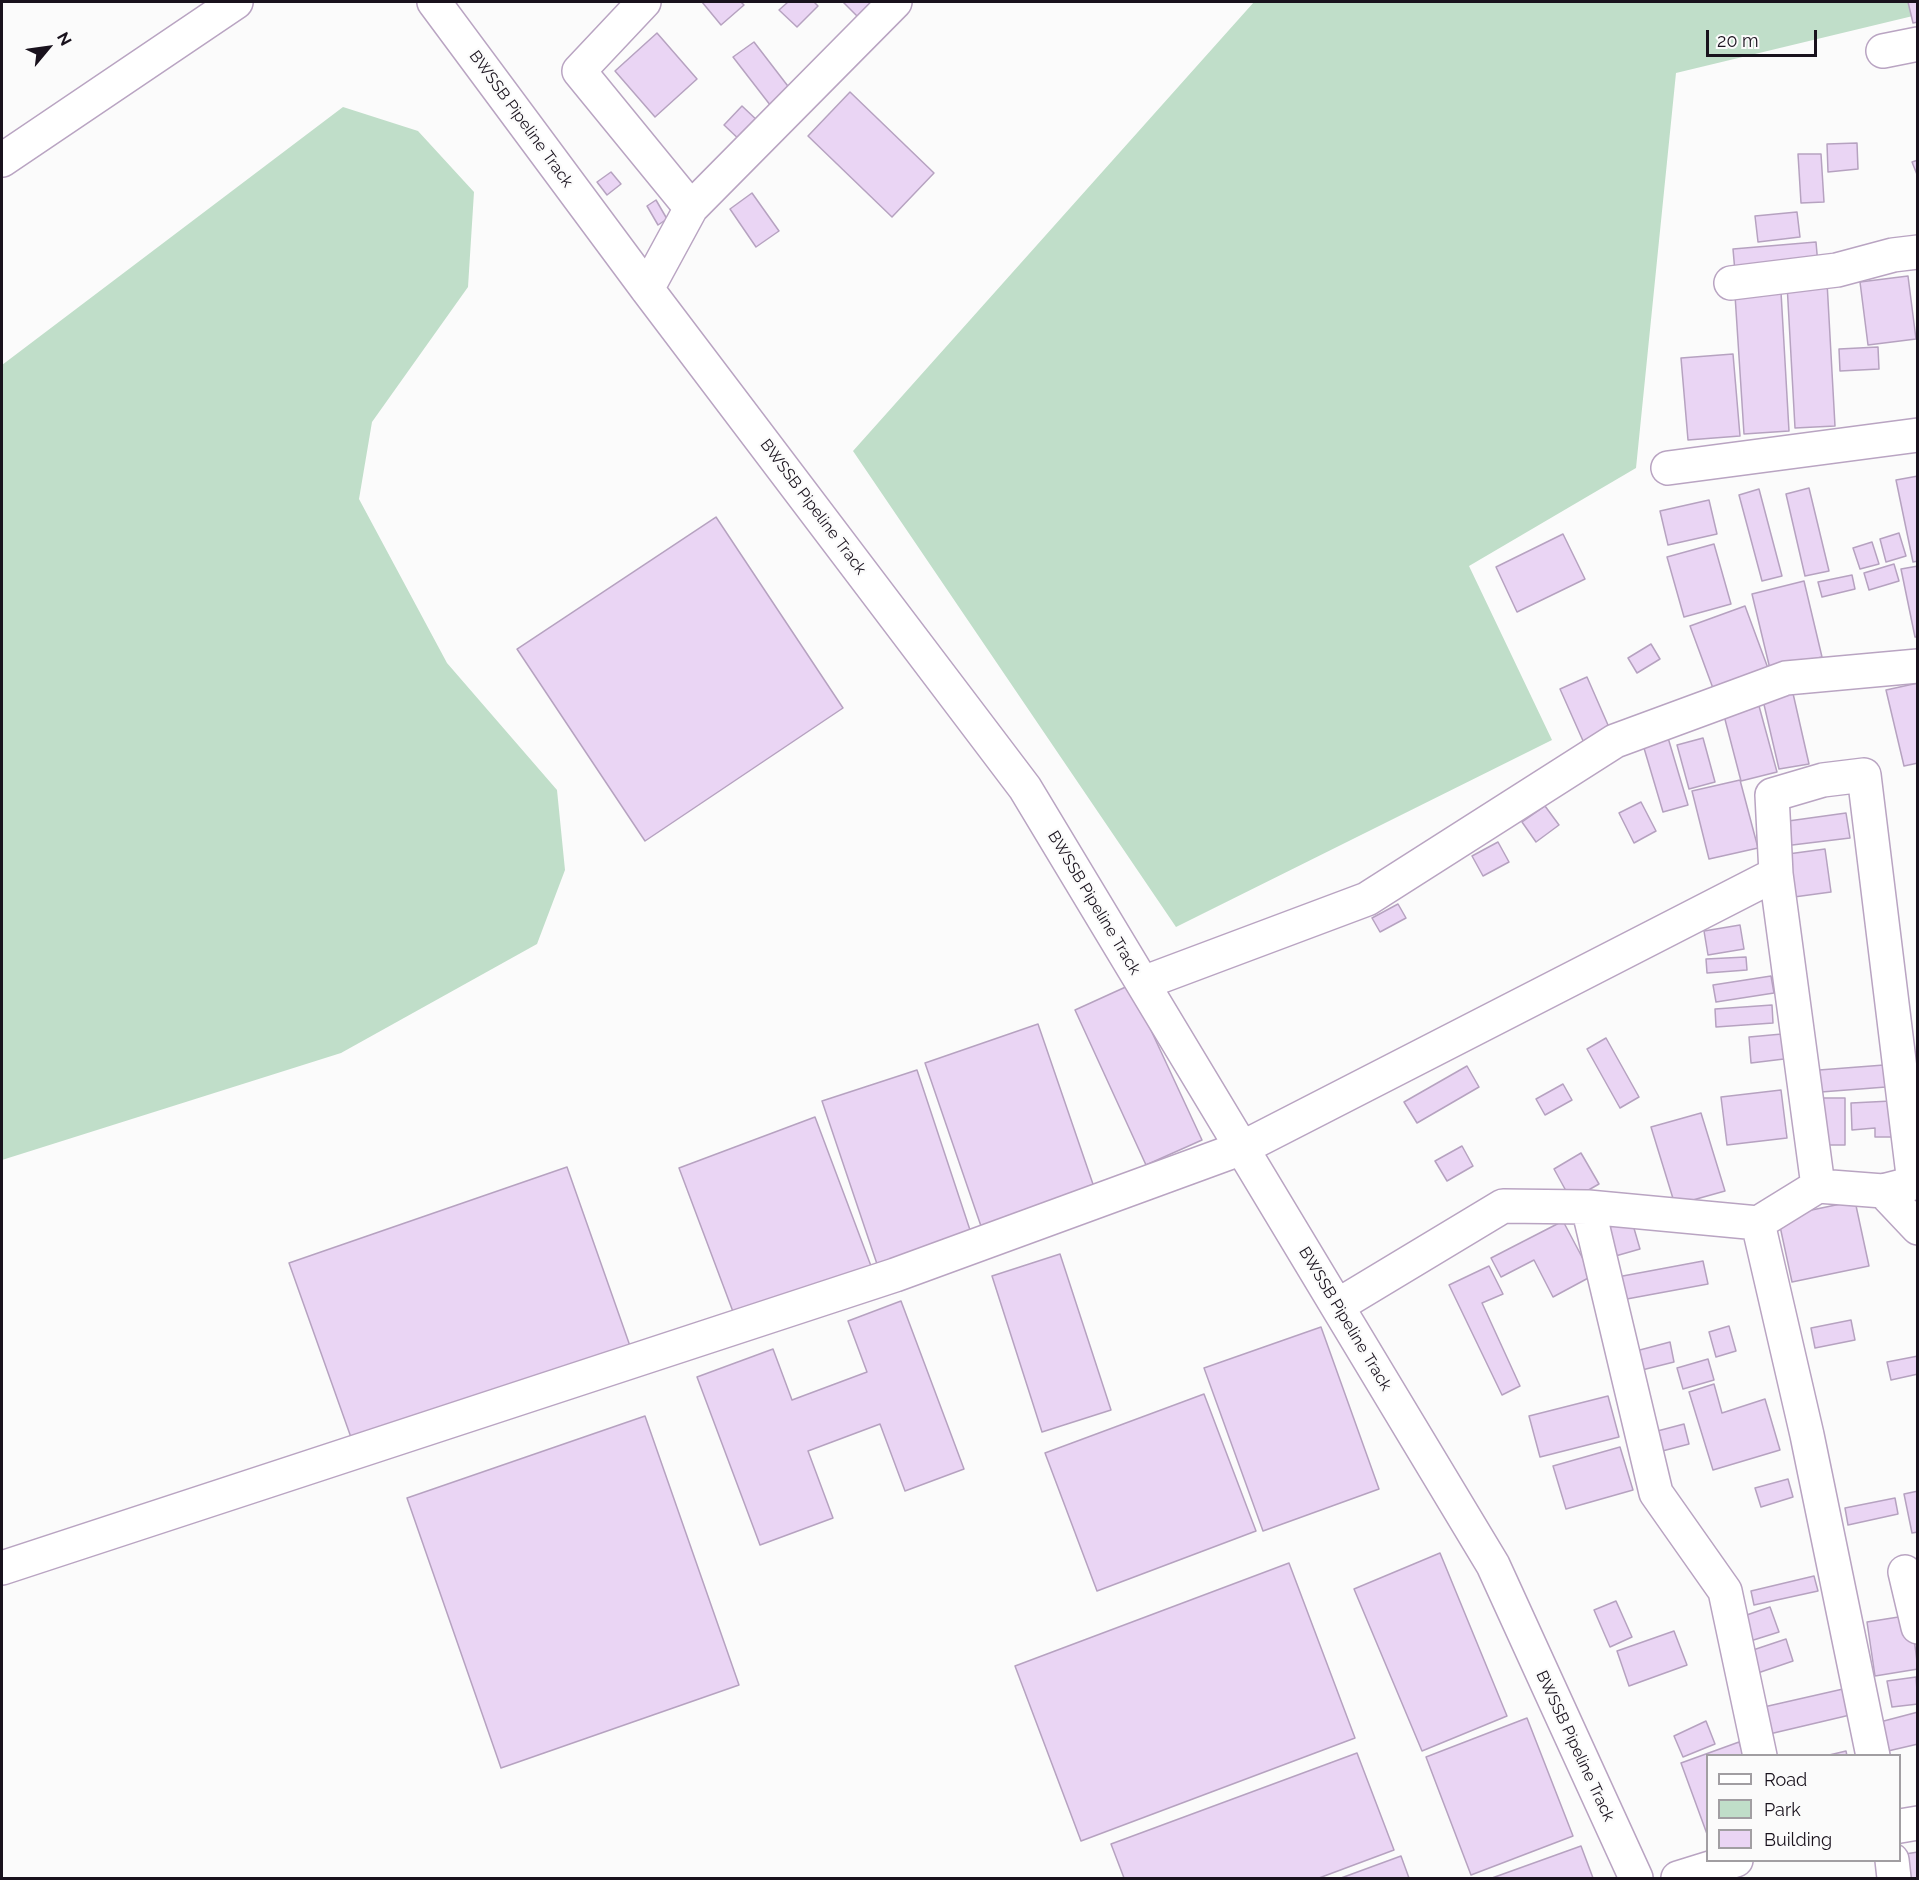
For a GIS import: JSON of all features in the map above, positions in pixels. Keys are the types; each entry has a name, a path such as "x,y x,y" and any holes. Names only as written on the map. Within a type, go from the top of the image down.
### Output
{"street":[{"path":"2,160 236,2"},
{"name":"BWSSB Pipeline Track","path":"434,2 647,289 1025,788 1493,1565 1636,1878"},
{"path":"644,2 579,71 691,208"},
{"path":"647,289 691,208 895,2"},
{"path":"1883,51 1917,44"},
{"path":"1731,283 1837,270 1893,255 1917,252"},
{"path":"1668,468 1917,435"},
{"path":"1143,983 1367,899 1615,741 1786,678 1917,666"},
{"path":"1337,1306 1503,1206 1588,1207 1758,1224 1818,1186 1883,1191 1916,1183 1864,775 1823,780 1772,795 1776,874 1818,1186"},
{"path":"2,1568 896,1275 1242,1148 1776,874"},
{"path":"1883,1191 1917,1228"},
{"path":"1588,1207 1656,1493 1725,1591 1760,1754"},
{"path":"1758,1224 1808,1435 1873,1754"},
{"path":"1905,1572 1917,1628"},
{"path":"1901,1826 1917,1823"},
{"path":"1678,1878 1730,1862"},
{"path":"1892,1862 1894,1878"}],"green space":[{"path":"1254,2 1917,2 1917,15 1676,73 1636,468 1469,566 1552,740 1176,927 853,451"},
{"path":"343,107 418,131 474,192 468,287 372,422 359,499 447,663 557,790 565,870 537,944 341,1053 2,1160 2,365"}],"building":[{"path":"702,2 741,2 744,5 721,25"},
{"path":"788,2 814,2 818,6 797,27 779,10"},
{"path":"843,2 883,2 863,22"},
{"path":"1908,2 1918,2 1918,22 1913,23"},
{"path":"657,33 697,79 655,117 615,71"},
{"path":"754,42 794,94 774,110 733,57"},
{"path":"850,92 934,173 892,217 808,136"},
{"path":"742,106 760,123 743,143 724,125"},
{"path":"1857,143 1858,169 1828,172 1827,144"},
{"path":"1798,154 1821,154 1824,202 1801,203"},
{"path":"1918,160 1918,177 1912,162"},
{"path":"611,172 621,184 607,195 597,182"},
{"path":"752,193 779,231 756,247 730,209"},
{"path":"656,200 667,219 658,225 647,206"},
{"path":"1797,212 1800,237 1758,242 1755,216"},
{"path":"1816,242 1818,265 1735,272 1733,249"},
{"path":"1908,276 1916,339 1868,345 1860,282"},
{"path":"1827,282 1835,426 1795,428 1787,284"},
{"path":"1781,292 1789,431 1744,434 1735,295"},
{"path":"1878,347 1879,369 1840,371 1839,349"},
{"path":"1733,354 1740,436 1688,440 1681,358"},
{"path":"1918,476 1918,561 1913,562 1896,480"},
{"path":"1809,488 1829,571 1805,576 1786,494"},
{"path":"1759,489 1782,576 1762,581 1739,495"},
{"path":"1709,500 1717,534 1668,545 1660,511"},
{"path":"716,517 843,708 645,841 517,649"},
{"path":"1899,533 1906,556 1886,562 1880,539"},
{"path":"1563,534 1585,579 1517,612 1496,567"},
{"path":"1872,542 1879,564 1860,569 1853,548"},
{"path":"1714,544 1731,604 1684,617 1667,557"},
{"path":"1894,564 1899,581 1869,590 1864,573"},
{"path":"1918,566 1918,637 1915,637 1901,569"},
{"path":"1852,575 1855,589 1822,597 1818,582"},
{"path":"1804,581 1822,657 1770,669 1752,594"},
{"path":"1745,606 1769,671 1714,691 1690,626"},
{"path":"1651,644 1660,659 1637,673 1628,658"},
{"path":"1587,677 1615,741 1588,752 1560,689"},
{"path":"1918,683 1918,763 1904,766 1886,690"},
{"path":"1792,689 1809,764 1779,769 1762,696"},
{"path":"1756,695 1777,772 1741,781 1721,704"},
{"path":"1666,731 1688,805 1663,812 1641,738"},
{"path":"1703,738 1715,782 1689,789 1677,745"},
{"path":"1740,780 1758,848 1709,859 1692,791"},
{"path":"1641,802 1656,831 1634,843 1619,813"},
{"path":"1545,806 1559,825 1536,842 1522,822"},
{"path":"1846,813 1850,838 1784,846 1781,822"},
{"path":"1498,842 1509,862 1483,876 1472,856"},
{"path":"1825,849 1831,892 1794,897 1788,854"},
{"path":"1398,904 1406,918 1380,932 1372,918"},
{"path":"1740,925 1744,949 1708,955 1704,931"},
{"path":"1746,957 1747,970 1707,973 1706,959"},
{"path":"1771,976 1774,993 1716,1002 1713,985"},
{"path":"1130,985 1202,1140 1146,1165 1075,1010"},
{"path":"1772,1005 1773,1023 1716,1027 1715,1009"},
{"path":"1038,1024 1095,1190 982,1229 925,1063"},
{"path":"1782,1034 1784,1059 1751,1063 1749,1037"},
{"path":"1606,1038 1639,1097 1620,1108 1587,1049"},
{"path":"1884,1065 1886,1087 1821,1092 1819,1070"},
{"path":"1467,1066 1479,1087 1417,1123 1404,1102"},
{"path":"917,1070 971,1233 877,1264 822,1101"},
{"path":"1563,1084 1572,1100 1545,1115 1536,1099"},
{"path":"1781,1090 1787,1138 1727,1145 1721,1097"},
{"path":"1822,1098 1845,1098 1845,1145 1822,1145"},
{"path":"1891,1101 1892,1137 1875,1137 1875,1128 1852,1130 1851,1103"},
{"path":"1701,1113 1725,1191 1675,1205 1651,1127"},
{"path":"815,1117 871,1266 735,1317 679,1168"},
{"path":"1462,1146 1473,1166 1447,1181 1435,1161"},
{"path":"1581,1153 1599,1184 1571,1200 1554,1169"},
{"path":"567,1167 630,1346 353,1443 289,1263"},
{"path":"1855,1201 1869,1266 1792,1282 1778,1217"},
{"path":"1631,1218 1640,1249 1605,1259 1596,1228"},
{"path":"1563,1221 1592,1276 1553,1297 1534,1260 1501,1277 1491,1258"},
{"path":"1060,1254 1111,1410 1042,1432 992,1276"},
{"path":"1703,1261 1708,1284 1616,1301 1612,1278"},
{"path":"1489,1266 1503,1294 1482,1303 1520,1386 1502,1395 1449,1285"},
{"path":"901,1301 964,1469 905,1491 880,1424 808,1451 833,1518 760,1545 697,1377 773,1349 792,1400 867,1372 848,1321"},
{"path":"1851,1320 1855,1340 1815,1348 1811,1328"},
{"path":"1729,1326 1736,1351 1716,1357 1709,1332"},
{"path":"1321,1327 1379,1489 1263,1531 1204,1368"},
{"path":"1670,1342 1674,1362 1642,1370 1636,1351"},
{"path":"1918,1356 1918,1374 1891,1380 1887,1362"},
{"path":"1708,1359 1714,1380 1683,1389 1677,1368"},
{"path":"1714,1384 1722,1413 1765,1399 1780,1450 1713,1470 1689,1392"},
{"path":"1204,1394 1256,1531 1097,1591 1045,1453"},
{"path":"1608,1396 1619,1437 1540,1457 1529,1416"},
{"path":"645,1416 739,1685 501,1768 407,1498"},
{"path":"1684,1424 1689,1444 1651,1454 1646,1434"},
{"path":"1620,1447 1633,1490 1566,1509 1553,1466"},
{"path":"1788,1479 1793,1497 1761,1507 1755,1488"},
{"path":"1918,1491 1918,1532 1912,1533 1904,1494"},
{"path":"1895,1498 1898,1514 1848,1525 1845,1508"},
{"path":"1440,1553 1507,1716 1422,1751 1354,1589"},
{"path":"1289,1563 1355,1738 1081,1841 1015,1666"},
{"path":"1814,1576 1818,1591 1754,1605 1751,1591"},
{"path":"1616,1601 1632,1637 1610,1647 1594,1610"},
{"path":"1770,1607 1779,1632 1744,1643 1735,1619"},
{"path":"1911,1615 1918,1669 1875,1676 1867,1622"},
{"path":"1674,1631 1687,1665 1629,1686 1617,1651"},
{"path":"1786,1639 1793,1661 1749,1676 1741,1654"},
{"path":"1916,1677 1918,1704 1892,1707 1887,1681"},
{"path":"1843,1689 1850,1715 1761,1736 1755,1709"},
{"path":"1918,1712 1918,1744 1888,1751 1880,1722"},
{"path":"1527,1718 1573,1836 1471,1875 1426,1757"},
{"path":"1706,1721 1715,1744 1683,1757 1674,1736"},
{"path":"1739,1742 1743,1754 1706,1754 1706,1831 1681,1763"},
{"path":"1357,1753 1394,1850 1319,1878 1124,1878 1111,1844"},
{"path":"1581,1846 1593,1878 1492,1878"},
{"path":"1918,1852 1918,1878 1909,1878 1905,1854"},
{"path":"1401,1856 1409,1878 1341,1878"}]}
